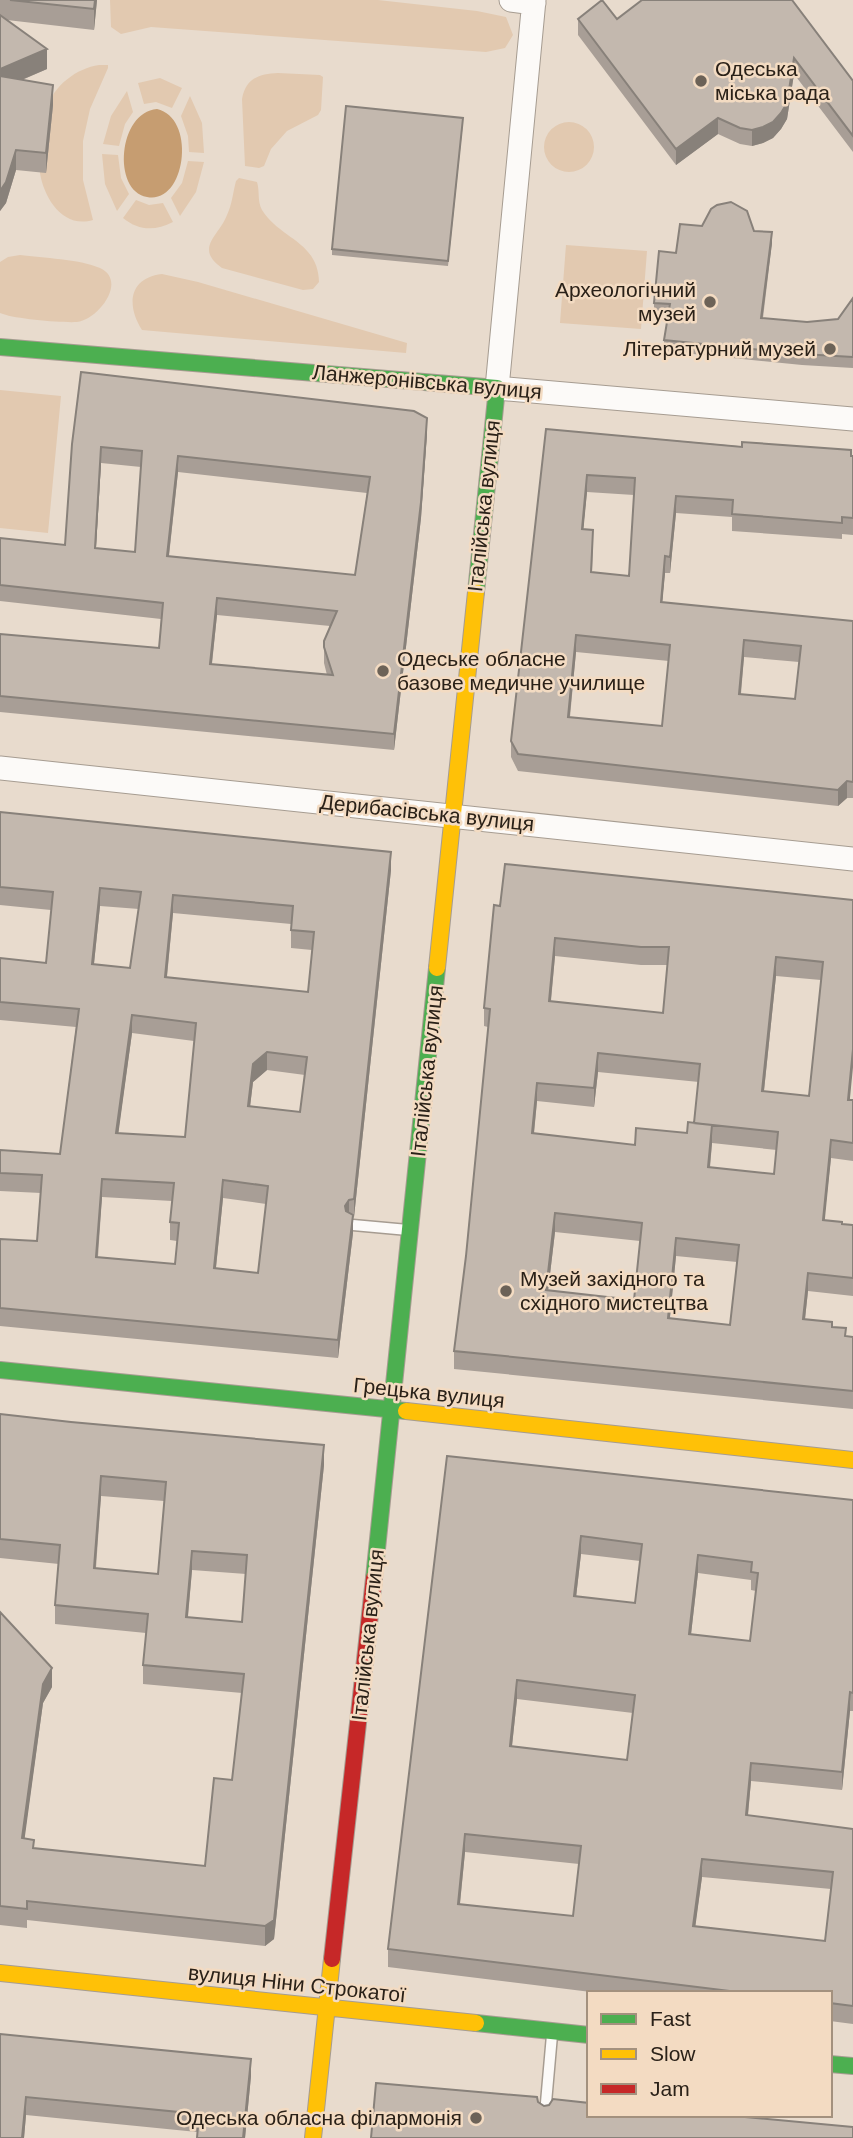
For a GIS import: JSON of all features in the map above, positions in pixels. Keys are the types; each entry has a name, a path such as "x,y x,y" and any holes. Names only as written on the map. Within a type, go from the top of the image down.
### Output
{"street":[{"path":"511,0 534,1"},
{"name":"Італійська вулиця","path":"313,2138 383,1501 534,1"},
{"name":"Ланжеронівська вулиця","path":"0,347 853,419"},
{"name":"Дерибасівська вулиця","path":"0,768 853,859"},
{"name":"Грецька вулиця","path":"0,1370 391,1409 853,1460"},
{"name":"вулиця Ніни Строкатої","path":"0,1973 587,2035"},
{"path":"832,2064 853,2066"}],"lane":[{"path":"354,1226 411,1230"},
{"path":"545,2114 552,2032"}],"shaded area":[{"path":"110,0 378,0 477,11 506,17 513,35 505,48 486,52 151,27 121,34 111,27"},
{"path":"108,65 108,68 90,109 83,141 83,180 93,220 82,222 64,216 51,201 42,183 40,173 44,120 50,100 67,79 82,70"},
{"path":"278,73 323,77 321,110 318,115 287,131 271,149 264,166 245,166 244,92 254,78"},
{"path":"160,78 182,88 172,108 156,102 144,104 138,83"},
{"path":"127,91 133,112 125,124 119,146 103,144 111,116"},
{"path":"190,96 202,123 204,153 189,152 188,136 181,116"},
{"path":"157,109 170,116 178,128 182,159 171,188 160,196 147,197 136,192 128,181 124,152 134,123 144,113"},
{"path":"569,122 586,130 594,147 586,164 569,172 552,164 544,147 552,130"},
{"path":"102,154 118,155 121,178 129,194 117,211 105,184"},
{"path":"188,161 204,162 196,192 180,216 171,198 182,183"},
{"path":"239,178 257,182 262,210 312,258 319,282 313,289 303,290 222,268 214,261 209,248 227,215"},
{"path":"136,200 149,205 163,203 173,222 147,228 129,222 123,218"},
{"path":"566,245 647,251 641,329 560,323"},
{"path":"20,255 72,261 100,268 108,274 111,290 93,315 77,322 28,319 0,313 0,262"},
{"path":"162,274 407,343 406,353 142,330 134,311 134,294 143,281"},
{"path":"0,390 61,396 48,533 0,528"}],"building":[{"path":"10,0 95,0 94,9"},
{"name":"Одеська міська рада","path":"602,0 617,19 642,0 792,0 853,81 853,136 794,58 787,103 773,122 752,130 740,128 718,118 676,149 578,19"},
{"path":"0,15 47,49 0,69"},
{"path":"0,76 53,85 46,153 16,150 6,182 0,191"},
{"path":"346,106 463,118 448,261 332,249"},
{"name":"Археологічний музей","path":"731,202 747,211 754,231 772,232 761,318 807,322 838,319 853,298 853,357 664,340 670,304 654,303 659,251 676,253 680,224 702,226 711,209"},
{"path":"81,372 414,411 427,418 421,502 394,734 0,696 0,634 159,648 163,603 0,585 0,538 65,545 72,444","holes":["101,447 142,451 135,552 95,548","178,456 370,477 355,575 167,556","217,598 337,611 324,641 333,675 210,664"]},
{"path":"546,429 742,447 742,442 851,450 853,518 842,517 842,523 732,514 733,500 676,496 670,557 665,556 661,602 853,621 853,782 847,781 838,790 518,754 511,741","holes":["587,475 635,478 629,576 591,572 593,530 582,529","576,635 670,645 662,726 568,717","744,640 801,646 795,699 739,694"]},
{"path":"0,812 391,852 354,1199 349,1200 345,1206 346,1211 353,1215 338,1340 0,1308 0,1239 37,1241 42,1175 0,1173 0,1150 60,1154 79,1009 0,1002 0,958 46,963 53,892 0,887","holes":["100,888 141,892 130,968 92,964","173,895 293,906 291,930 314,932 308,992 165,977","132,1015 196,1023 185,1137 116,1133","267,1052 307,1057 300,1112 248,1106 253,1064","102,1179 174,1183 170,1222 179,1223 175,1264 96,1257","223,1180 268,1186 258,1273 214,1268"]},
{"path":"505,864 853,900 853,1049 848,1100 853,1100 853,1143 831,1140 823,1220 853,1225 853,1278 808,1273 803,1319 832,1322 832,1327 846,1328 845,1336 853,1337 853,1391 454,1351 490,1009 484,1008 494,905 500,906","holes":["555,938 641,947 669,947 663,1013 549,1001","776,957 823,962 809,1096 762,1091","598,1053 700,1064 694,1123 688,1122 687,1133 636,1128 635,1145 532,1133 537,1083 594,1088","708,1124 778,1132 774,1174 708,1167 712,1125","555,1213 642,1223 634,1300 546,1290","676,1238 739,1245 730,1325 668,1318"]},
{"path":"0,1414 324,1445 274,1920 265,1926 27,1901 27,1909 0,1906 0,1612 52,1668 43,1684 22,1838 34,1840 33,1848 205,1866 214,1778 232,1780 244,1674 143,1665 148,1614 55,1605 60,1545 0,1539","holes":["101,1476 166,1482 158,1574 94,1568","192,1551 247,1555 242,1622 186,1617"]},
{"path":"447,1456 853,1500 853,1693 850,1692 842,1772 751,1763 746,1815 853,1829 853,2006 832,2003 832,1991 730,1991 388,1949","holes":["581,1536 642,1544 635,1603 574,1596","698,1555 752,1562 751,1572 758,1573 750,1641 689,1634","517,1680 635,1695 627,1760 510,1746","465,1834 581,1846 573,1916 458,1904","702,1859 833,1872 825,1941 693,1926"]},
{"path":"0,2034 251,2059 243,2138 197,2138 199,2114 26,2097 22,2138 0,2138"},
{"path":"376,2083 537,2097 538,2102 544,2106 549,2105 553,2099 587,2103 587,2117 745,2117 853,2127 853,2138 371,2138"}],"traffic: fast":[{"path":"0,347 497,388 476,592"},
{"path":"374,1578 437,968"},
{"path":"0,1370 406,1411"},
{"path":"476,2023 587,2035"},
{"path":"832,2064 853,2066"}],"traffic: slow":[{"path":"437,968 476,592"},
{"path":"406,1411 853,1460"},
{"path":"313,2138 332,1959"},
{"path":"0,1973 476,2023"}],"traffic: jam":[{"path":"332,1959 374,1578"}],"place":[{"name":"Одеська міська рада","path":"701,81"},
{"name":"Археологічний музей","path":"710,302"},
{"name":"Літературний музей","path":"830,349"},
{"name":"Одеське обласне базове медичне училище","path":"383,671"},
{"name":"Музей західного та східного мистецтва","path":"506,1291"},
{"name":"Одеська обласна філармонія","path":"476,2118"}]}
